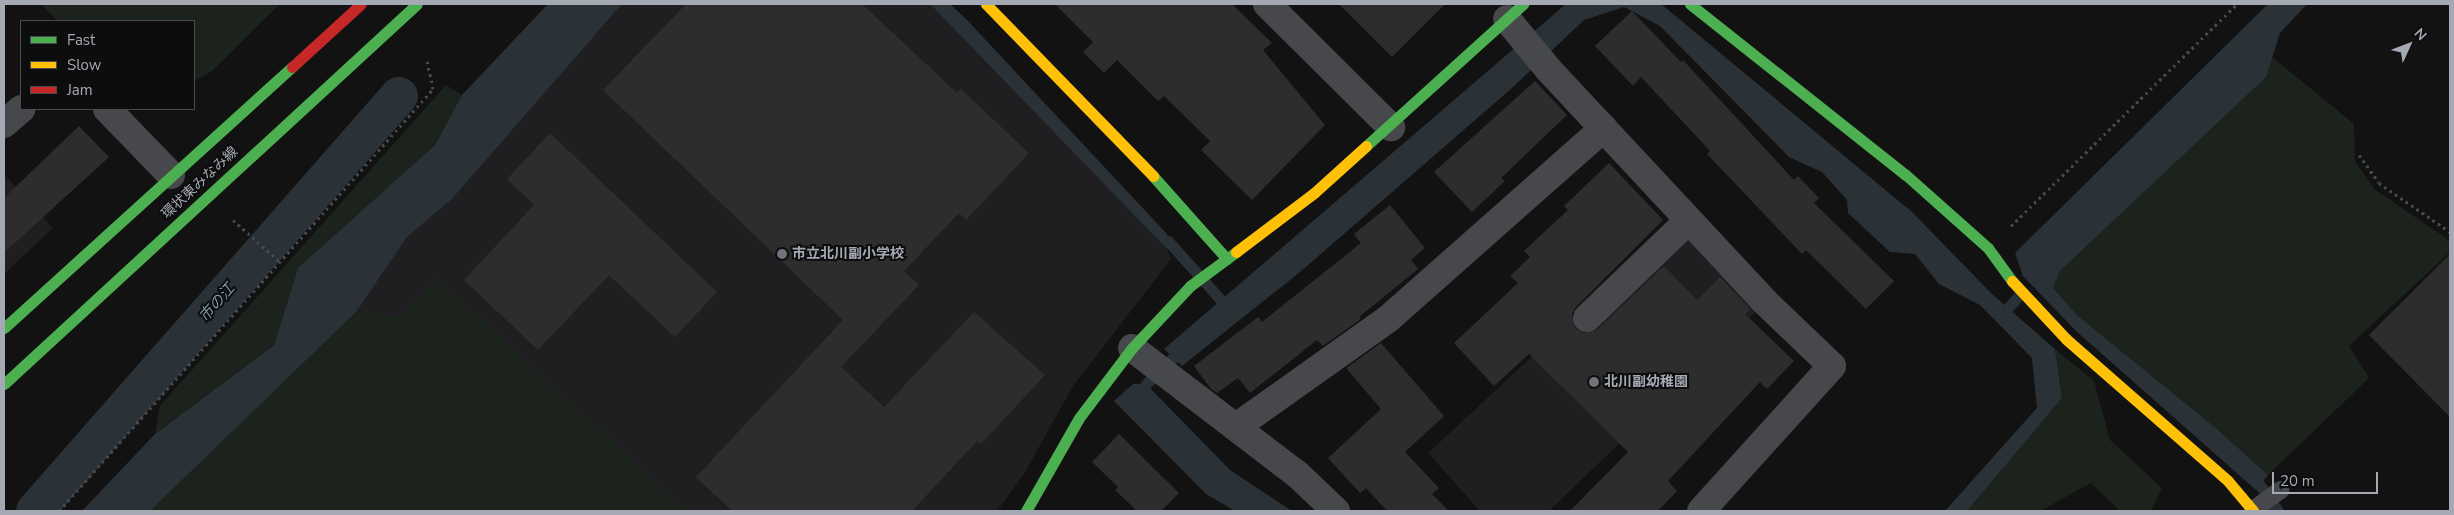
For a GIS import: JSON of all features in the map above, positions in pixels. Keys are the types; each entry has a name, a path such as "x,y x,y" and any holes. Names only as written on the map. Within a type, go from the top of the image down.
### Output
{"street":[{"name":"環状東みなみ線","path":"4,328 361,4"},
{"name":"環状東みなみ線","path":"4,384 418,4"},
{"path":"986,4 1153,176 1227,259"},
{"path":"1267,4 1391,127"},
{"path":"1690,4 1906,175 1988,248 2014,285 2066,339 2228,481 2256,509"},
{"path":"1026,511 1079,418 1142,355 1190,286 1314,193 1515,18 1548,69 1764,301 1832,366 1701,511"},
{"path":"4,124 21,110"},
{"path":"108,110 171,175"},
{"path":"1236,427 1388,319 1604,128"},
{"path":"1587,318 1689,220"},
{"path":"1142,355 1297,474 1336,511"}],"lane":[{"path":"2256,509 2281,490"}],"path":[{"path":"1988,248 2237,4"},
{"path":"59,511 433,89 427,60"},
{"path":"2359,155 2378,183 2450,232"},
{"path":"233,220 280,262"}],"shaded area":[{"path":"41,4 280,4 212,71 195,80 195,20 56,20"},
{"path":"548,4 622,4 452,199 407,237 357,311 150,511 82,511 155,434 274,345 298,268 435,145 462,95"},
{"name":"市立北川副小学校","path":"622,4 930,4 1167,249 1171,259 1073,386 1024,474 997,511 150,511 357,311 407,237 452,199"},
{"path":"930,4 950,4 967,20 1167,234 1167,249"},
{"path":"1566,4 1661,4 1912,212 1992,294 2055,349 2062,398 1967,511 1945,511 2037,408 2032,358 1980,305 1939,284 1915,254 1890,252 1848,213 1847,200 1822,172 1789,157 1660,26 1624,7 1584,20 1512,88 1300,272 1182,366 1164,349"},
{"path":"2268,4 2307,4 2280,33 2266,77 2060,271 2053,288 2078,316 2217,429 2268,475 2256,490 2076,331 2023,276 2015,253"},
{"path":"2272,57 2354,124 2355,161 2374,189 2450,241 2450,252 2349,346 2369,378 2268,475 2217,429 2078,316 2053,288 2060,271 2265,77"},
{"path":"446,85 462,95 435,145 298,268 274,345 155,434 160,406"},
{"path":"4,174 53,228 4,274"},
{"name":"北川副幼稚園","path":"1674,225 1758,310 1549,511 1480,511 1428,453"},
{"path":"437,278 687,511 150,511 357,311 401,316"},
{"path":"2055,349 2094,381 2110,440 2162,488 2151,511 2120,511 2091,483 2040,511 1967,511 2062,398"},
{"path":"1133,384 1146,384 1230,470 1292,511 1235,511 1206,494 1114,401"}],"building":[{"path":"686,4 862,4 957,93 961,89 1029,153 966,220 959,213 904,271 919,285 841,367 884,407 974,312 1045,375 981,444 977,441 912,511 732,511 696,477 843,320 603,90"},
{"path":"1055,4 1232,4 1272,43 1263,50 1325,125 1252,200 1201,150 1210,141 1164,96 1158,101 1117,60 1104,73 1083,52 1093,42"},
{"path":"1339,4 1445,4 1392,57"},
{"path":"1632,11 1681,62 1683,60 1794,180 1798,176 1819,198 1814,203 1894,281 1866,309 1806,250 1802,254 1707,154 1710,151 1641,77 1633,86 1595,46"},
{"path":"1535,81 1567,115 1501,178 1505,181 1472,212 1434,172"},
{"path":"79,126 109,157 4,253 4,198"},
{"path":"550,133 717,292 675,337 609,275 538,350 464,280 534,205 507,179"},
{"path":"1609,163 1663,220 1576,307 1572,314 1575,328 1583,333 1597,330 1664,266 1697,300 1720,277 1750,309 1745,314 1794,361 1767,389 1760,382 1668,481 1677,491 1658,511 1570,511 1628,452 1529,354 1494,386 1454,343 1518,283 1510,276 1530,257 1524,251 1568,210 1564,206"},
{"path":"1390,205 1425,248 1411,260 1418,269 1359,317 1361,319 1323,346 1317,340 1250,393 1238,378 1217,393 1211,389 1194,366 1258,317 1262,322 1361,243 1354,234"},
{"path":"2450,254 2450,417 2369,335"},
{"path":"1381,343 1444,416 1405,452 1439,488 1432,494 1449,511 1387,511 1366,488 1360,493 1328,458 1381,409 1346,368"},
{"path":"1119,434 1179,493 1161,511 1137,511 1115,490 1118,487 1092,462"}],"waterway":[{"name":"市の江","path":"35,511 399,96"},
{"path":"1168,241 1220,299"},
{"path":"2008,308 2022,292"},
{"path":"1146,384 1173,358"},
{"path":"2252,474 2278,511"}],"traffic: fast":[{"path":"4,384 417,4"},
{"path":"1366,146 1523,4"},
{"path":"1690,4 1906,175 1988,248 2012,281"},
{"path":"4,328 292,67"},
{"path":"1153,176 1227,259"},
{"path":"1026,511 1079,418 1132,348 1190,286 1236,252"}],"traffic: slow":[{"path":"986,4 1153,176"},
{"path":"1236,252 1314,193 1366,146"},
{"path":"2012,281 2066,339 2228,481 2253,511"}],"traffic: jam":[{"path":"292,67 361,4"}],"place":[{"name":"市立北川副小学校","path":"782,254"},
{"name":"北川副幼稚園","path":"1594,382"}]}
